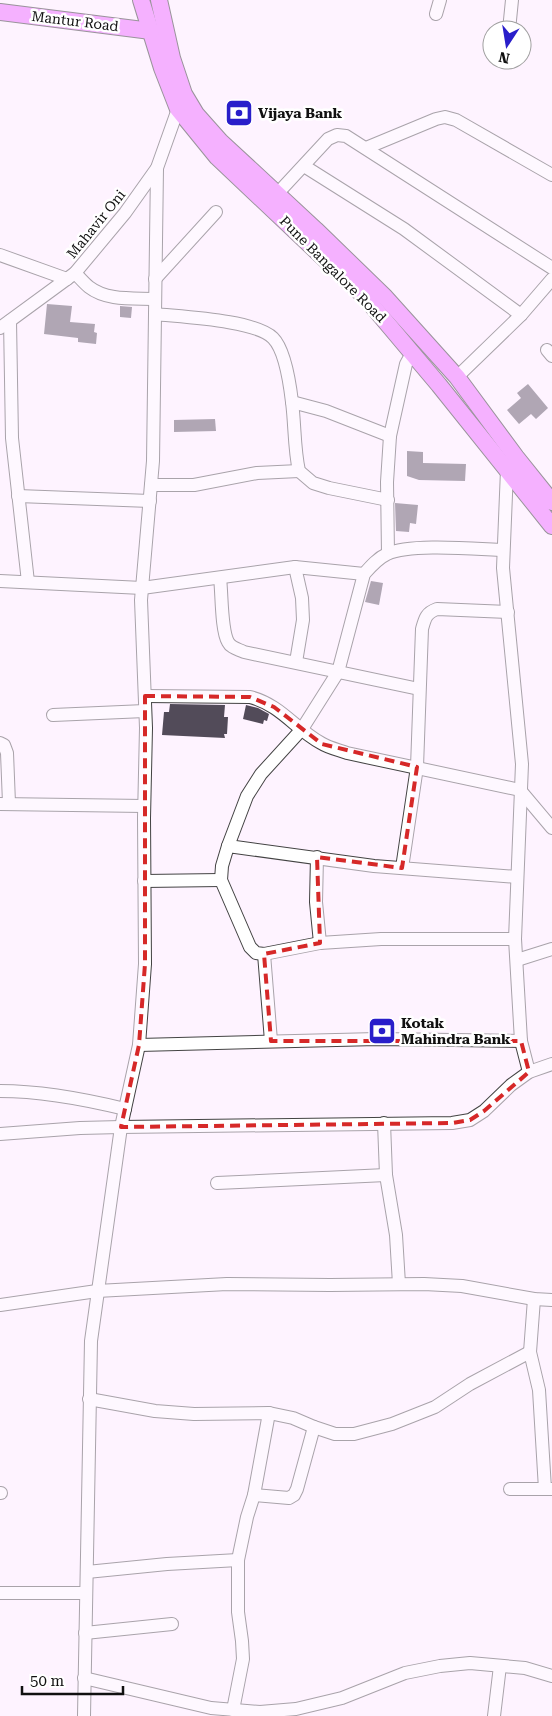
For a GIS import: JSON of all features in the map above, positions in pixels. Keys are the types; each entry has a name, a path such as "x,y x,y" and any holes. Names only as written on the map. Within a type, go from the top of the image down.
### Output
{"main road":[{"name":"Pune Bangalore Road","path":"141,0 162,68 178,109 217,158 277,194 385,297 457,377 552,502"},
{"name":"Pune Bangalore Road","path":"159,0 172,58 184,94 196,114 247,175 364,296 552,526"},
{"name":"Mantur Road","path":"0,12 151,31"}],"street":[{"path":"436,14 440,0"},
{"path":"510,20 512,0"},
{"name":"Mahavir Oni","path":"5,324 71,276 125,212 157,168 178,109"},
{"path":"366,148 436,118 445,117 456,120 552,175"},
{"path":"277,194 328,139 337,135 346,136 552,268"},
{"path":"304,166 404,229 521,315"},
{"path":"84,1716 91,1341 121,1127 139,1044 145,964 145,696 142,588 153,461 157,168"},
{"path":"156,278 216,212"},
{"path":"0,255 71,276 103,295 114,298 155,299"},
{"path":"457,377 521,315 552,279"},
{"path":"155,314 246,324 262,330 274,338 282,353 292,402 299,471"},
{"path":"5,324 12,438 28,582"},
{"path":"388,553 388,457 390,436 406,364 412,353"},
{"path":"292,402 326,411 390,436"},
{"path":"507,470 503,568 522,764 516,939 522,1041 529,1072"},
{"path":"151,485 194,485 257,473 299,471 313,483 388,500"},
{"path":"18,496 150,501"},
{"path":"503,550 407,548 388,553 375,562 364,574 338,672 302,729 261,774 247,796 228,846 222,866 221,880 250,947 256,953 264,954 320,943 382,938 516,939"},
{"path":"0,581 142,588 295,567 364,574"},
{"path":"295,567 302,598 303,620 296,662"},
{"path":"220,578 224,628 227,641 233,647 244,652 419,689"},
{"path":"402,868 417,768 422,629 425,617 437,609 508,612"},
{"path":"145,696 250,697 262,700 322,744 347,753 520,790 547,812 552,828"},
{"path":"52,715 145,711"},
{"path":"0,742 4,745 7,753 4,804 144,806"},
{"path":"228,846 374,866 517,877"},
{"path":"317,857 316,902 320,943"},
{"path":"144,881 221,880"},
{"path":"517,960 552,949"},
{"path":"264,954 271,1041"},
{"path":"139,1044 377,1039 522,1041"},
{"path":"0,1134 121,1127 452,1123 470,1120 484,1111 511,1085 529,1072 552,1064"},
{"path":"0,1091 48,1093 125,1109"},
{"path":"384,1123 386,1175 396,1235 399,1284"},
{"path":"217,1183 386,1175"},
{"path":"0,1304 97,1291 227,1284 462,1286 534,1299 552,1300"},
{"path":"510,1489 548,1489 539,1390 530,1352 534,1299"},
{"path":"89,1399 156,1411 194,1414 270,1413 292,1418 335,1434 354,1434 392,1424 435,1407 470,1384 530,1352"},
{"path":"233,1710 243,1659 238,1612 238,1560 254,1495 270,1413"},
{"path":"254,1495 289,1498 294,1495 314,1427"},
{"path":"86,1572 167,1564 238,1560"},
{"path":"0,1593 86,1593"},
{"path":"86,1633 172,1624"},
{"path":"84,1678 211,1708 260,1712 296,1709 342,1698 405,1673 440,1666 470,1663 525,1668 552,1676"},
{"path":"494,1716 500,1666"}],"highlighted area":[{"path":"145,696 250,697 274,707 322,744 417,767 402,868 317,857 320,943 264,954 271,1041 521,1041 529,1072 484,1111 470,1120 452,1123 121,1127 139,1045 145,964"}],"building":[{"path":"47,304 72,306 70,322 95,324 94,332 97,333 96,344 78,342 78,338 44,334"},
{"path":"120,306 132,307 131,318 120,317"},
{"path":"528,384 548,408 536,419 531,414 519,424 507,410 521,398 517,393"},
{"path":"215,419 216,431 174,432 174,420"},
{"path":"407,451 423,452 423,463 466,464 465,481 419,480 407,476"},
{"path":"395,503 418,505 416,524 410,523 409,532 396,531"},
{"path":"371,581 383,583 379,605 365,602"},
{"path":"170,704 225,705 224,717 228,717 227,734 224,734 225,738 162,735 164,712 169,712"},
{"path":"246,705 258,708 269,714 267,721 264,720 263,724 243,719"}],"place":[{"name":"Vijaya Bank","path":"239,113"},
{"name":"Kotak Mahindra Bank","path":"382,1031"}]}
